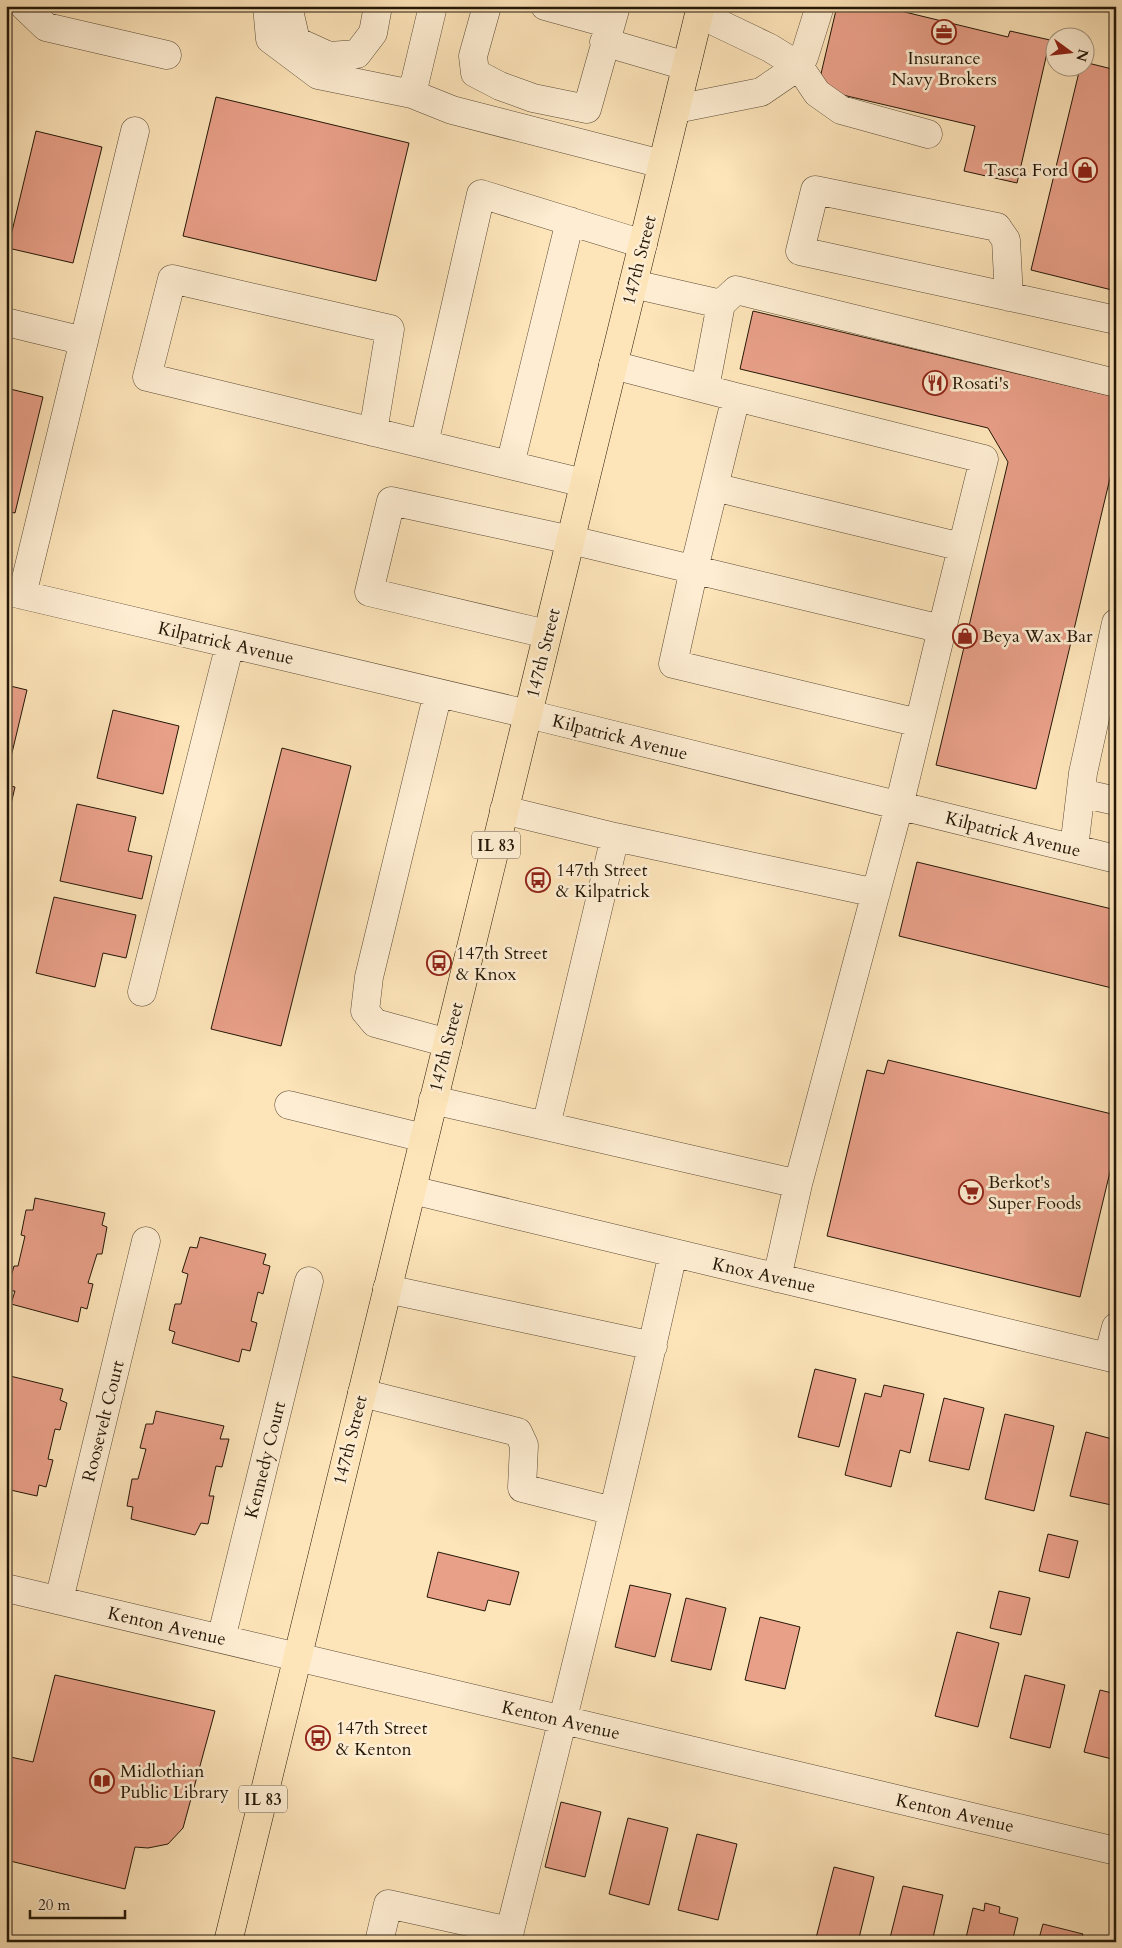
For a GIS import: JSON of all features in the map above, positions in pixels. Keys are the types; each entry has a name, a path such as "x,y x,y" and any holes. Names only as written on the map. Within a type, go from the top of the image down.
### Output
{"main road":[{"name":"147th Street","path":"228,1942 700,10"}],"street":[{"path":"24,6 46,27 167,55"},
{"path":"267,6 270,39 318,74 412,94 452,110 662,164"},
{"path":"288,6 296,41 329,56 357,54 372,33 378,6"},
{"path":"412,94 433,6"},
{"path":"487,6 473,56 476,74 500,86 533,98 587,109 610,24"},
{"path":"545,6 610,24 686,66"},
{"path":"676,109 761,92 799,66 804,57 820,6"},
{"path":"700,10 799,66 817,94 841,110 928,134"},
{"path":"14,593 84,341 135,131"},
{"path":"1009,297 1006,240 997,227 814,190 800,251 1009,297 1116,320"},
{"path":"424,444 481,194 643,244"},
{"path":"510,465 570,221"},
{"path":"373,432 390,329 172,278 147,377 373,432 424,444 584,483"},
{"path":"633,284 721,304"},
{"path":"705,388 721,304 736,290 1116,383"},
{"path":"6,322 84,341"},
{"path":"613,365 984,459 899,806 798,1184 777,1278"},
{"path":"736,397 673,664 919,722"},
{"path":"714,487 962,546"},
{"path":"547,634 369,592 391,501 570,540 942,629"},
{"name":"Kilpatrick Avenue","path":"14,593 528,714 1116,859"},
{"path":"1074,848 1083,773 1116,624"},
{"path":"142,992 230,644"},
{"path":"438,693 369,976 365,1010 375,1023 448,1043"},
{"path":"1080,794 1116,801"},
{"path":"504,810 615,838 876,893"},
{"path":"546,1126 615,838"},
{"path":"433,1100 798,1184"},
{"path":"289,1106 424,1138"},
{"name":"Knox Avenue","path":"412,1190 1112,1358"},
{"name":"Roosevelt Court","path":"59,1600 146,1241"},
{"path":"379,1942 388,1904 509,1936 653,1346 673,1253"},
{"name":"Kennedy Court","path":"221,1639 309,1281"},
{"path":"387,1288 653,1346"},
{"path":"1112,1358 1116,1327"},
{"path":"362,1393 518,1432 524,1445 522,1488 613,1511"},
{"name":"Kenton Avenue","path":"6,1588 1116,1851"}],"building":[{"path":"837,6 880,6 1008,37 1010,31 1044,39 1044,66 1017,183 964,171 975,126 830,92 820,78"},
{"name":"Tasca Ford","path":"1094,64 1116,70 1116,291 1031,270 1078,78 1094,78"},
{"path":"216,97 409,143 376,281 183,236"},
{"path":"36,131 102,147 73,263 8,248"},
{"path":"753,311 1116,397 1116,453 1036,789 936,765 1008,462 988,428 740,369"},
{"path":"6,388 43,397 15,513 6,511"},
{"path":"6,685 27,690 11,757 6,756"},
{"path":"113,710 179,726 163,794 97,778"},
{"path":"282,748 351,766 281,1046 211,1029"},
{"path":"6,785 15,787 6,826"},
{"path":"77,804 136,817 128,851 152,856 142,899 60,881"},
{"path":"917,862 1116,910 1116,989 899,936"},
{"path":"54,897 136,915 126,958 103,953 95,987 36,973"},
{"name":"Berkot's Super Foods","path":"888,1060 1116,1115 1116,1147 1080,1297 827,1236 867,1070 884,1074"},
{"path":"35,1198 105,1213 102,1225 107,1227 102,1254 97,1254 88,1283 93,1284 87,1309 81,1307 78,1322 11,1304 15,1291 7,1291 14,1266 18,1266 25,1236 21,1235 26,1210 33,1210"},
{"path":"200,1237 266,1254 263,1264 270,1266 263,1294 258,1292 251,1321 257,1323 250,1351 242,1349 239,1362 172,1343 175,1332 169,1330 175,1304 181,1304 188,1274 182,1272 190,1247 197,1248"},
{"path":"815,1369 856,1379 839,1447 798,1437"},
{"path":"6,1375 63,1389 60,1400 67,1403 60,1430 55,1429 48,1459 53,1460 46,1487 39,1485 37,1496 6,1489"},
{"path":"884,1385 924,1394 910,1453 900,1450 891,1487 845,1475 865,1393 881,1397"},
{"path":"944,1398 984,1408 969,1470 929,1461"},
{"path":"156,1411 224,1426 220,1439 229,1439 222,1467 216,1466 209,1496 214,1496 208,1524 201,1523 195,1535 131,1519 133,1507 127,1506 132,1479 138,1479 146,1449 140,1448 146,1424 153,1424"},
{"path":"1005,1414 1054,1426 1034,1511 985,1499"},
{"path":"1086,1432 1116,1440 1116,1506 1070,1496"},
{"path":"1048,1534 1078,1541 1069,1578 1039,1571"},
{"path":"438,1552 519,1572 510,1605 488,1600 485,1611 427,1597"},
{"path":"630,1585 671,1594 655,1657 615,1647"},
{"path":"999,1591 1030,1598 1021,1635 990,1628"},
{"path":"686,1598 726,1608 711,1670 671,1661"},
{"path":"760,1617 800,1627 785,1689 745,1680"},
{"path":"957,1632 999,1643 978,1727 935,1716"},
{"name":"Midlothian Public Library","path":"55,1675 215,1711 183,1828 168,1844 148,1848 135,1847 125,1889 6,1860 6,1756 33,1762"},
{"path":"1025,1675 1065,1685 1050,1748 1010,1738"},
{"path":"1100,1690 1116,1694 1116,1760 1084,1752"},
{"path":"561,1802 601,1812 585,1877 545,1867"},
{"path":"628,1818 668,1828 649,1905 609,1894"},
{"path":"697,1834 737,1844 718,1920 678,1910"},
{"path":"834,1867 874,1877 858,1942 815,1942"},
{"path":"903,1886 943,1895 932,1942 889,1942"},
{"path":"985,1903 1000,1907 999,1913 1018,1918 1012,1942 965,1942 973,1908 984,1911"},
{"path":"1043,1924 1083,1934 1081,1942 1038,1942"}],"place":[{"name":"Insurance Navy Brokers","path":"944,32"},
{"name":"Tasca Ford","path":"1085,170"},
{"name":"Rosati's","path":"935,383"},
{"name":"Beya Wax Bar","path":"965,636"},
{"name":"147th Street & Kilpatrick","path":"538,880"},
{"name":"147th Street & Knox","path":"439,963"},
{"name":"Berkot's Super Foods","path":"971,1192"},
{"name":"147th Street & Kenton","path":"318,1738"},
{"name":"Midlothian Public Library","path":"102,1781"}]}
